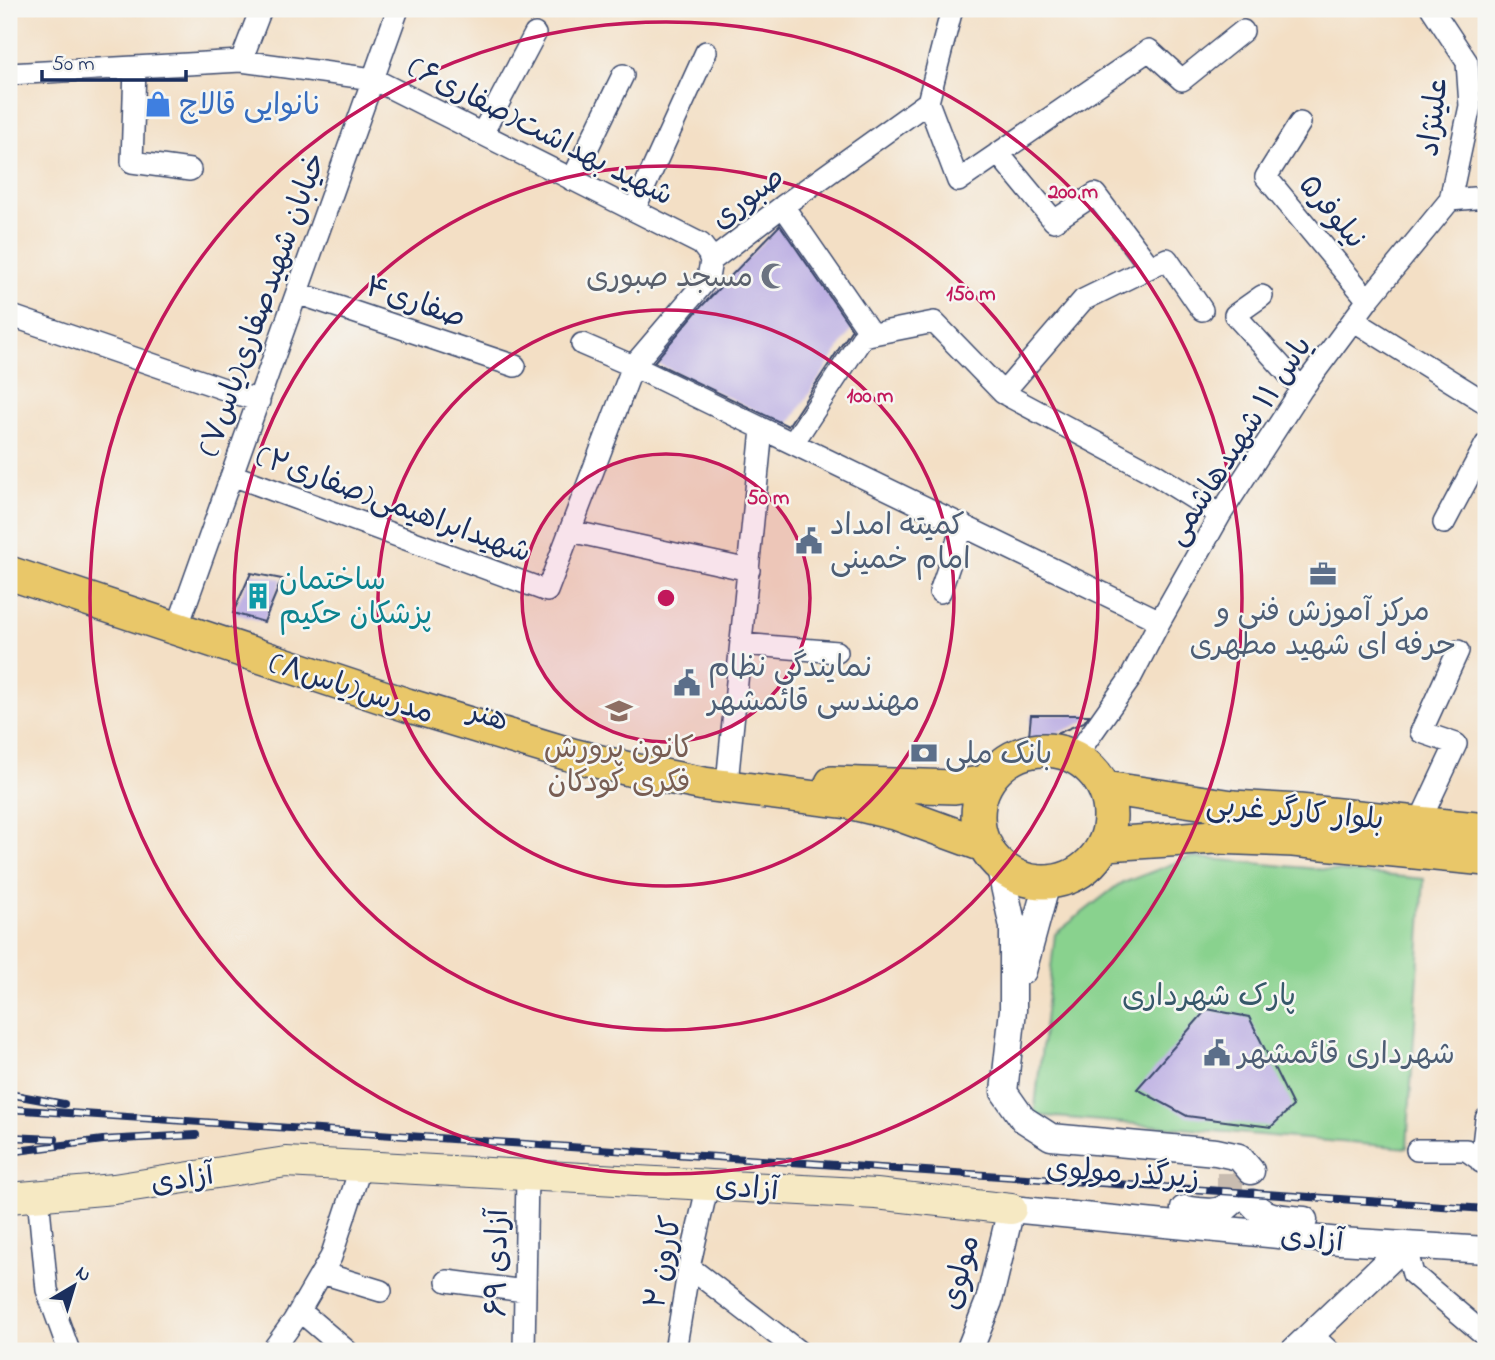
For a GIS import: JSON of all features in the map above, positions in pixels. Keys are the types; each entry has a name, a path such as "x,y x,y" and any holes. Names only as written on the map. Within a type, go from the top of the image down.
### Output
{"main road":[{"name":"هنر","path":"9,561 180,620 571,740 638,757 728,773 828,783 954,787 986,782"},
{"name":"مدرس(یاس۸)","path":"9,573 407,705 572,755 704,783 848,802 898,814 993,857"},
{"path":"1056,750 1075,757 1093,770 1105,788 1111,809 1110,832 1106,844 1086,869 1063,880 1047,883 1024,878 993,857 979,834 978,807 986,782 999,766 1026,752 1056,750"},
{"name":"بلوار کارگر غربی","path":"1105,788 1418,837 1486,859"},
{"name":"بلوار کارگر غربی","path":"1106,844 1214,836 1293,840 1418,837 1486,830"},
{"name":"آزادی","path":"9,1198 114,1189 286,1162 876,1194 1011,1209"}],"street":[{"path":"241,61 261,9"},
{"name":"خیابان شهیدصفاری(یاس۷)","path":"180,620 398,9"},
{"path":"952,9 928,102 958,181 1149,50 1182,80 1243,31"},
{"name":"علینژاد","path":"1432,9 1467,62 1469,106 1450,200"},
{"path":"483,132 535,34"},
{"path":"634,210 706,52"},
{"name":"شهید بهداشت(صفاری۶)","path":"9,74 241,61 373,79 701,244 711,261"},
{"path":"135,67 132,162 190,170"},
{"path":"572,180 623,75"},
{"name":"صبوری","path":"633,366 708,278 711,261 928,102"},
{"name":"نیلوفر۵","path":"1300,123 1266,177 1368,300"},
{"path":"998,153 1054,221 1095,194 1150,267"},
{"path":"1450,200 1486,197"},
{"name":"یاس ۱۱ شهیدهاشمی","path":"1075,757 1130,680 1220,515 1302,389 1368,300 1450,200"},
{"path":"783,206 868,329 793,443"},
{"path":"1003,393 1083,300 1167,259 1202,310"},
{"name":"صفاری۴","path":"297,293 515,366"},
{"path":"1262,296 1235,316 1302,389"},
{"path":"9,315 258,401"},
{"path":"1353,320 1486,402"},
{"path":"863,336 934,322 1003,393 1153,473 1220,515"},
{"path":"582,345 633,366 1160,621"},
{"name":"شهیدابراهیمی(صفاری۲)","path":"232,475 547,591 633,366"},
{"path":"728,773 762,429"},
{"path":"1444,523 1486,444"},
{"path":"940,592 963,526"},
{"path":"570,531 749,570"},
{"path":"742,644 837,652"},
{"path":"1418,837 1456,744 1421,732 1458,650"},
{"path":"993,857 1013,927 1013,1010"},
{"path":"1013,1010 1047,883"},
{"name":"زیرگذر مولوی","path":"1013,1010 1004,1092 1023,1119 1051,1137 1232,1165"},
{"path":"1484,1163 1486,1119"},
{"path":"1417,1150 1466,1150 1484,1163"},
{"path":"272,1351 300,1311 331,1257 361,1166"},
{"name":"آزادی ۶۹","path":"524,1351 527,1175"},
{"name":"کارون ۲","path":"674,1351 689,1267 709,1184"},
{"path":"38,1196 47,1290 69,1351"},
{"name":"زیرگذر مولوی","path":"1011,1209 1030,1198 1098,1201 1212,1212 1241,1204 1270,1216 1376,1227 1405,1245"},
{"name":"آزادی","path":"1011,1209 1326,1240 1486,1250"},
{"name":"مولوی","path":"969,1351 989,1301 1011,1209"},
{"path":"1405,1245 1413,1275 1486,1336"},
{"path":"1311,1346 1405,1245"},
{"path":"689,1267 798,1351"},
{"path":"322,1273 381,1291"},
{"path":"447,1281 525,1291"},
{"path":"300,1311 347,1351"}],"green space":[{"name":"پارک شهرداری","path":"1190,857 1424,879 1407,1148 1034,1115 1055,934 1118,885"}],"building":[{"name":"مسجد صبوری","path":"780,225 852,329 788,426 654,362 697,311"},
{"name":"ساختمان پزشکان حکیم","path":"251,573 282,579 264,622 233,613"},
{"path":"1031,715 1089,715 1084,722 1028,746"},
{"name":"شهرداری قائمشهر","path":"1207,1009 1249,1017 1293,1106 1271,1127 1187,1116 1137,1089"}],"tunnel":[{"path":"1230,1173 1230,1204"}],"railway":[{"path":"9,1094 64,1104"},
{"path":"9,1109 1486,1209"},
{"path":"9,1152 103,1140 196,1135"},
{"path":"9,1137 55,1139"}],"place":[{"name":"نانوایی قالاچ","path":"158,104"},
{"name":"مسجد صبوری","path":"774,276"},
{"name":"کمیته امداد امام خمینی","path":"809,541"},
{"name":"مرکز آموزش فنی و حرفه ای شهید مطهری","path":"1323,574"},
{"name":"ساختمان پزشکان حکیم","path":"258,596"},
{"name":"نمایندگی نظام مهندسی قائمشهر","path":"687,683"},
{"name":"کانون پرورش فکری کودکان","path":"619,711"},
{"name":"بانک ملی","path":"924,753"},
{"name":"شهرداری قائمشهر","path":"1217,1053"}]}
